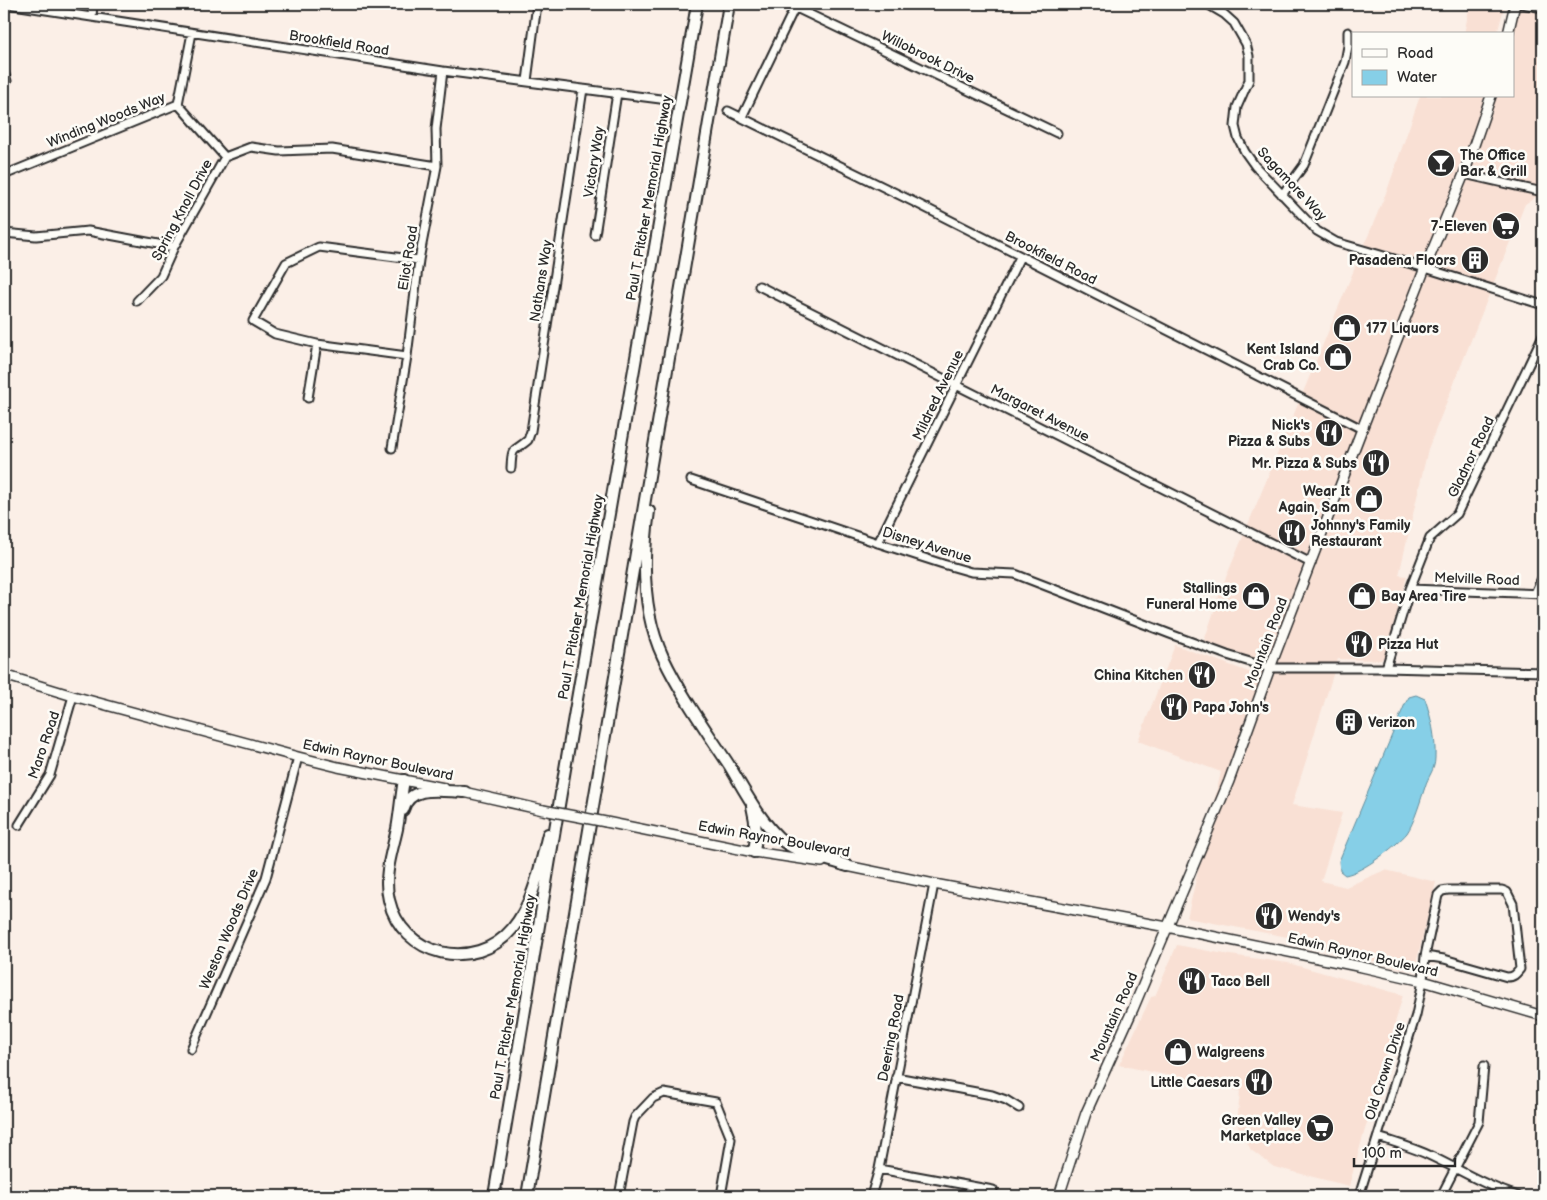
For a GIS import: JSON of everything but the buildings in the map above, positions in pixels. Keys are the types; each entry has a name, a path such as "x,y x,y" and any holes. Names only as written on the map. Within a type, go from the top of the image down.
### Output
{"highway":[{"name":"Paul T. Pitcher Memorial Highway","path":"494,1196 566,763 697,4"},
{"path":"527,1196 729,4"},
{"path":"683,273 648,524 645,569 646,591 654,632 662,656 675,681 751,800 776,835 801,851 848,866"},
{"path":"404,780 387,876 389,902 394,915 410,936 431,949 445,954 461,955 475,953 503,939 526,908 536,881 566,763"},
{"path":"397,827 404,804 410,796 424,791 465,792"},
{"path":"751,800 756,824 754,852"}],"main road":[{"path":"1508,32 1515,4"},
{"name":"Mountain Road","path":"1059,1196 1086,1113 1123,1033 1229,781 1270,668 1362,429 1464,174 1490,98"},
{"name":"Edwin Raynor Boulevard","path":"4,675 73,696 338,767 754,852 848,866 1324,959 1423,981 1543,1016"}],"street":[{"path":"92,17 93,4"},
{"path":"527,81 537,4"},
{"name":"Sagamore Way","path":"1206,4 1224,14 1234,23 1246,44 1249,56 1249,80 1237,107 1235,126 1238,138 1255,166 1317,231 1336,242 1543,305"},
{"path":"1522,4 1543,8"},
{"name":"Brookfield Road","path":"5,5 443,71 668,100"},
{"path":"742,117 791,6"},
{"name":"Willobrook Drive","path":"791,6 1057,133"},
{"path":"1282,195 1304,166 1345,62 1348,32"},
{"name":"Winding Woods Way","path":"4,175 178,104 192,33"},
{"name":"Eliot Road","path":"392,448 407,356 419,260 437,166 436,129 443,71"},
{"path":"4,72 7,80"},
{"name":"Nathans Way","path":"511,468 512,453 515,448 528,440 530,431 583,89"},
{"name":"Victory Way","path":"595,235 617,93"},
{"path":"178,104 225,157"},
{"name":"Brookfield Road","path":"728,111 1362,429"},
{"name":"Spring Knoll Drive","path":"137,301 161,276 174,247 225,157 251,147 279,151 332,149 437,166"},
{"path":"1464,174 1543,192"},
{"path":"4,232 36,236 88,231 174,247"},
{"path":"407,356 317,344 274,334 252,321 286,263 319,247 419,260"},
{"name":"Mildred Avenue","path":"878,543 1020,257"},
{"name":"Margaret Avenue","path":"759,286 1311,563"},
{"name":"Gladnor Road","path":"1386,668 1410,589 1430,538 1458,514 1543,335"},
{"path":"308,398 317,344"},
{"name":"Disney Avenue","path":"691,480 971,572 1015,574 1170,634 1227,655 1270,668 1386,668 1543,672"},
{"path":"1535,593 1543,576"},
{"name":"Melville Road","path":"1410,589 1543,594"},
{"name":"Maro Road","path":"18,825 50,775 73,696"},
{"name":"Weston Woods Drive","path":"191,1049 266,878 298,757"},
{"name":"Deering Road","path":"870,1196 879,1169 934,884"},
{"name":"Old Crown Drive","path":"1358,1196 1416,1015 1423,981 1425,956 1438,895 1442,891 1502,890 1508,892 1513,904 1520,969 1513,977 1425,956"},
{"path":"1441,1196 1479,1122 1484,1066"},
{"path":"896,1077 992,1095 1006,1100 1019,1108"},
{"path":"619,1196 635,1117 653,1098 664,1093 716,1102 731,1139 721,1196"},
{"path":"1378,1138 1414,1149 1498,1190 1518,1196"},
{"path":"879,1169 993,1190"}],"shaded area":[{"path":"1470,4 1505,4 1498,32 1464,32"},
{"path":"1513,4 1543,4 1543,193 1525,204 1428,449 1399,575 1407,576 1385,656 1381,660 1338,659 1292,805 1342,813 1321,881 1346,887 1385,870 1436,882 1415,968 1409,970 1317,947 1303,940 1187,918 1221,772 1138,741 1175,645 1257,675 1262,662 1204,641 1222,587 1388,188 1419,98 1514,98 1514,32 1504,32"},
{"path":"1177,945 1288,963 1403,995 1349,1186 1274,1167 1251,1150 1237,1124 1240,1091 1119,1065 1151,997 1155,996"}],"water":[{"path":"1416,695 1425,699 1429,713 1435,743 1435,762 1415,817 1407,833 1387,852 1361,869 1345,875 1340,871 1339,861 1405,704 1409,697"}],"place":[{"name":"The Office Bar & Grill","path":"1441,163"},
{"name":"7-Eleven","path":"1506,226"},
{"name":"Pasadena Floors","path":"1475,260"},
{"name":"177 Liquors","path":"1347,328"},
{"name":"Kent Island Crab Co.","path":"1338,357"},
{"name":"Nick's Pizza & Subs","path":"1329,433"},
{"name":"Mr. Pizza & Subs","path":"1376,463"},
{"name":"Wear It Again, Sam","path":"1369,499"},
{"name":"Johnny's Family Restaurant","path":"1292,533"},
{"name":"Stallings Funeral Home","path":"1256,596"},
{"name":"Bay Area Tire","path":"1362,596"},
{"name":"Pizza Hut","path":"1359,644"},
{"name":"China Kitchen","path":"1202,675"},
{"name":"Papa John's","path":"1174,707"},
{"name":"Verizon","path":"1349,722"},
{"name":"Wendy's","path":"1269,916"},
{"name":"Taco Bell","path":"1192,981"},
{"name":"Walgreens","path":"1178,1052"},
{"name":"Little Caesars","path":"1259,1082"},
{"name":"Green Valley Marketplace","path":"1320,1128"}]}
